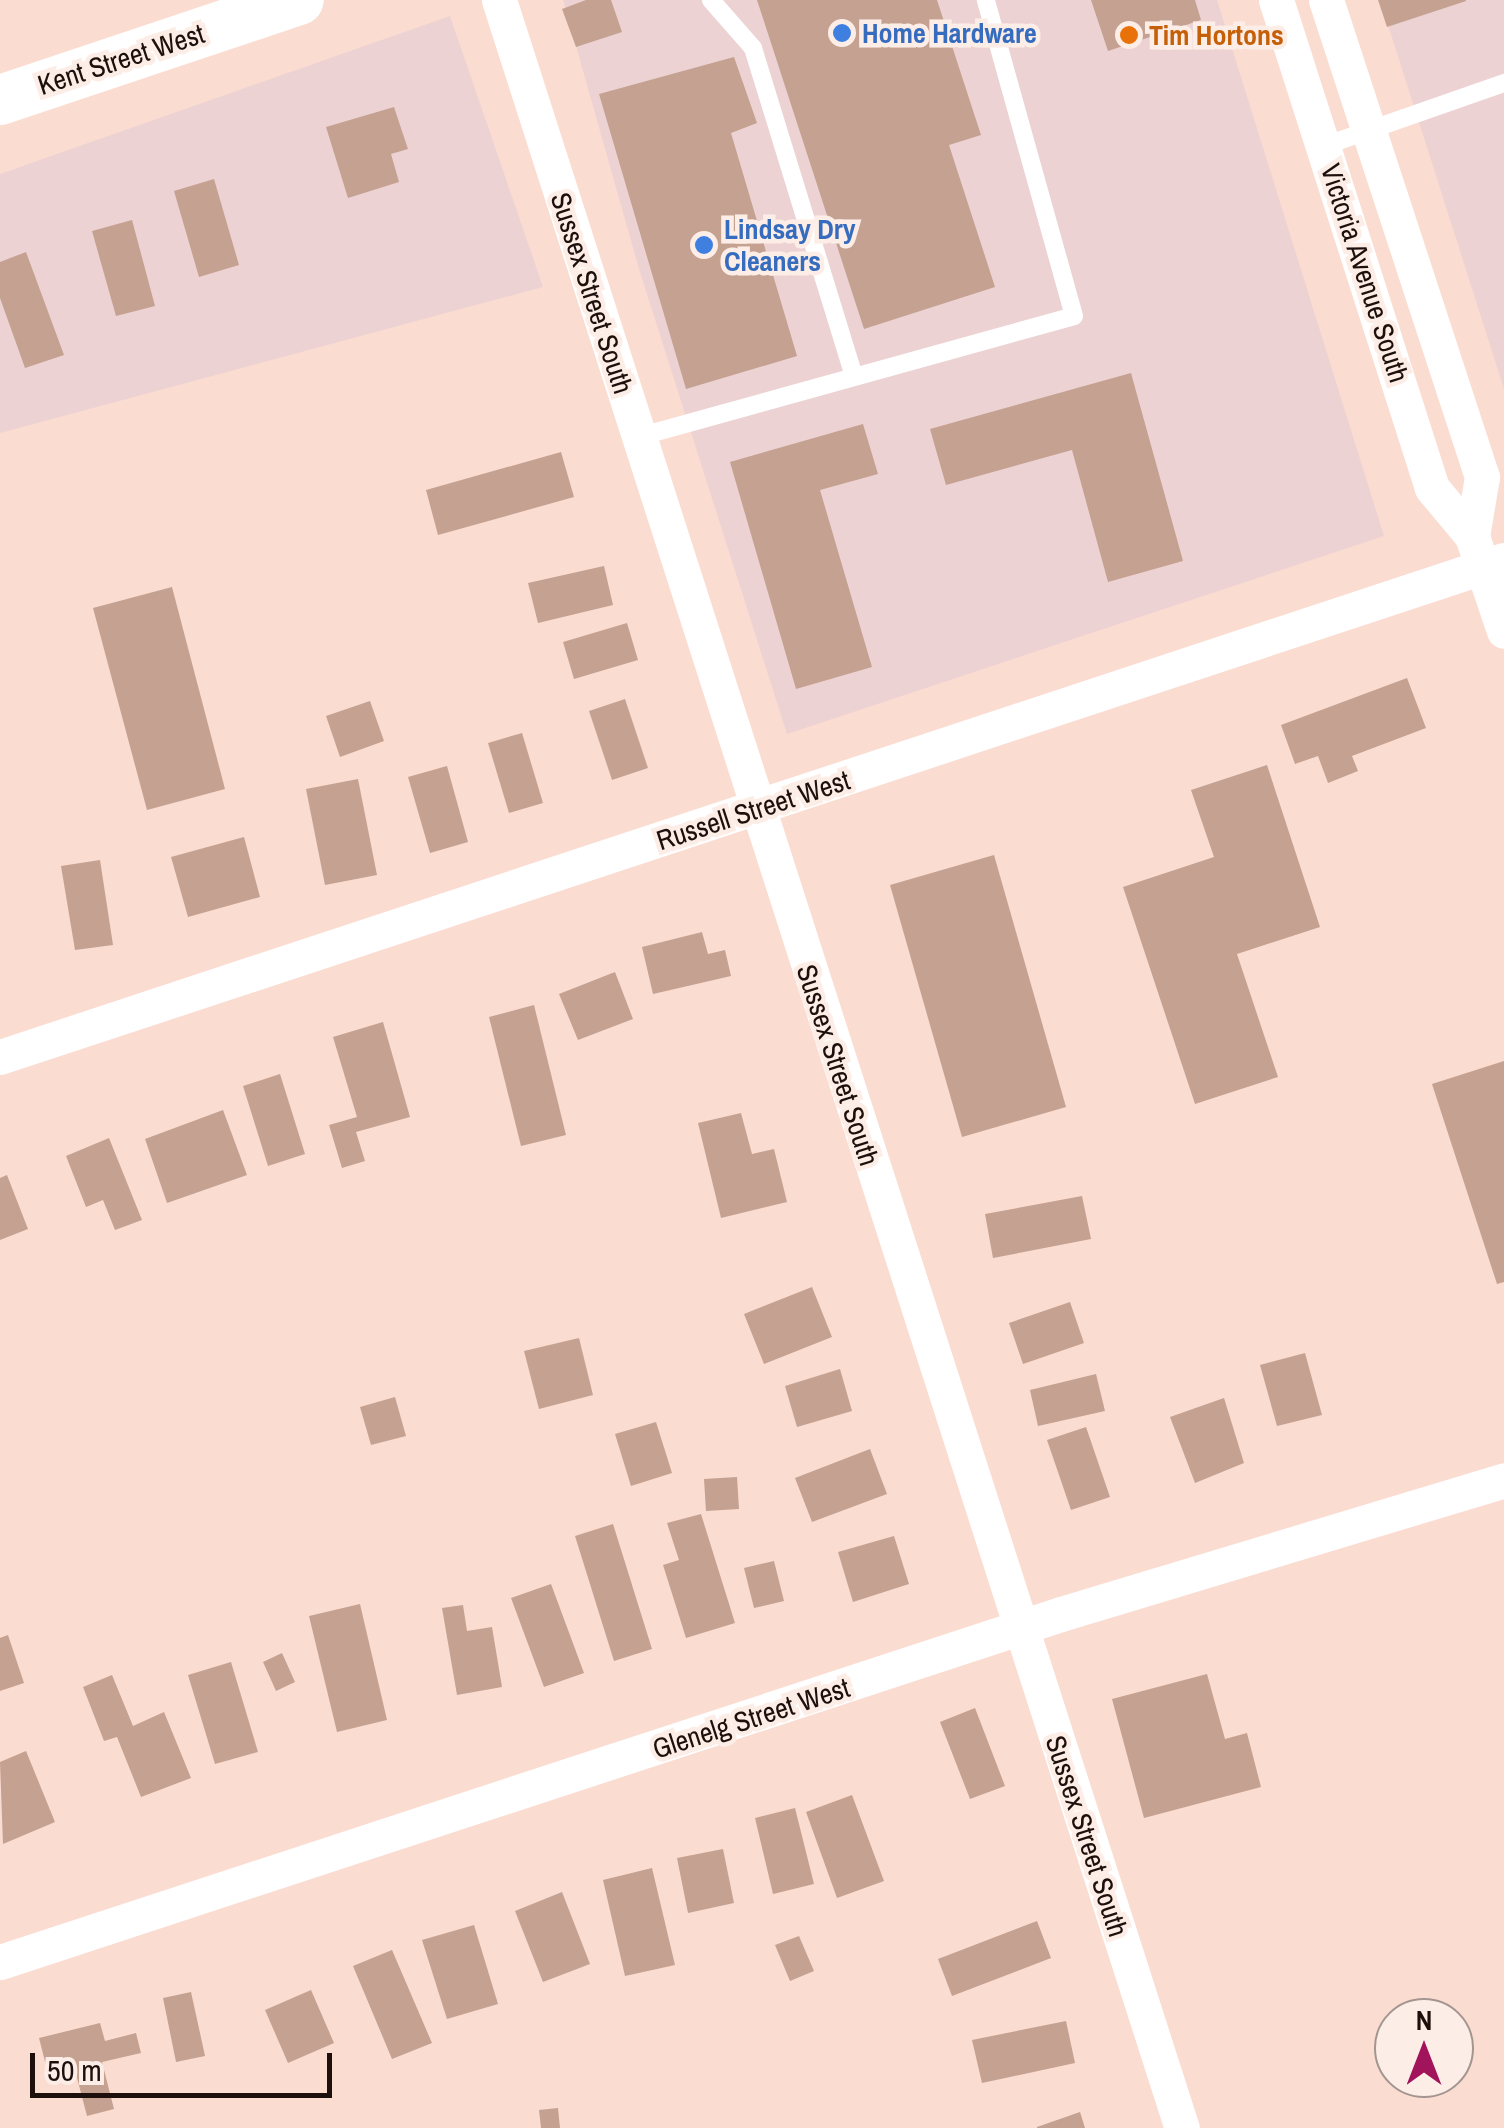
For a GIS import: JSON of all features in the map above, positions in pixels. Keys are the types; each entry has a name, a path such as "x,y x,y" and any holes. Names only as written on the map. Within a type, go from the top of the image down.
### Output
{"main road":[{"name":"Kent Street West","path":"0,100 298,0"}],"street":[{"name":"Sussex Street South","path":"500,0 756,810 1182,2128"},
{"name":"Victoria Avenue South","path":"1276,0 1432,488 1487,554"},
{"name":"Victoria Avenue South","path":"1326,0 1482,477 1487,554 1504,631"},
{"name":"Russell Street West","path":"0,1057 756,810 1487,554"},
{"name":"Glenelg Street West","path":"0,1962 1020,1627 1504,1480"}],"lane":[{"path":"711,0 753,48 854,376"},
{"path":"638,437 1074,316 986,0"},
{"path":"1324,146 1504,82"}],"shaded area":[{"path":"563,0 1217,0 1384,536 787,734 639,269"},
{"path":"1380,0 1504,0 1504,389"},
{"path":"450,16 543,287 0,433 0,174"}],"building":[{"path":"586,0 611,0 622,32 576,47 562,9"},
{"path":"757,0 937,0 981,135 949,145 995,287 864,329"},
{"name":"Tim Hortons","path":"1091,0 1195,0 1201,20 1108,51"},
{"path":"1378,0 1466,0 1466,1 1387,27"},
{"name":"Lindsay Dry Cleaners","path":"734,57 757,123 731,133 797,356 686,389 599,94"},
{"path":"394,107 408,149 391,154 399,182 348,198 326,127"},
{"path":"214,179 239,265 199,277 174,191"},
{"path":"132,220 155,306 116,316 92,231"},
{"path":"26,252 64,355 25,368 0,298 0,262"},
{"path":"1131,373 1183,561 1108,582 1072,450 946,485 930,429"},
{"path":"863,424 878,474 820,490 872,667 796,689 730,462"},
{"path":"561,452 574,497 438,535 426,490"},
{"path":"604,566 613,605 538,623 528,583"},
{"path":"172,587 225,789 147,810 93,608"},
{"path":"627,623 638,660 574,679 563,642"},
{"path":"1407,678 1426,728 1352,756 1358,771 1328,783 1318,756 1295,764 1281,725"},
{"path":"625,699 648,768 612,780 589,711"},
{"path":"370,701 384,741 340,757 326,716"},
{"path":"522,733 543,803 509,813 488,743"},
{"path":"1267,765 1320,927 1237,954 1278,1077 1195,1104 1123,887 1214,857 1191,790"},
{"path":"447,766 468,842 430,853 408,777"},
{"path":"358,779 377,875 325,885 306,789"},
{"path":"244,837 260,897 188,917 171,857"},
{"path":"994,855 1066,1107 962,1137 890,885"},
{"path":"100,860 113,945 75,950 61,866"},
{"path":"702,932 708,954 725,950 731,976 653,994 642,947"},
{"path":"615,972 633,1019 578,1040 559,994"},
{"path":"534,1005 566,1135 521,1146 489,1017"},
{"path":"383,1022 410,1117 356,1132 365,1161 342,1168 329,1125 357,1117 333,1037"},
{"path":"1504,1061 1504,1282 1497,1284 1432,1084"},
{"path":"280,1074 305,1154 268,1166 243,1086"},
{"path":"223,1110 247,1175 167,1203 145,1139"},
{"path":"741,1113 752,1154 774,1149 787,1202 721,1218 698,1123"},
{"path":"109,1138 142,1220 115,1230 103,1200 86,1207 66,1156"},
{"path":"7,1175 28,1229 0,1240 0,1178"},
{"path":"1082,1196 1091,1239 993,1258 985,1214"},
{"path":"812,1287 832,1337 764,1364 744,1314"},
{"path":"1070,1302 1084,1343 1023,1364 1009,1323"},
{"path":"579,1338 593,1395 539,1409 524,1351"},
{"path":"1305,1353 1322,1415 1277,1426 1260,1365"},
{"path":"840,1369 852,1411 797,1427 785,1386"},
{"path":"1096,1374 1105,1411 1038,1426 1030,1390"},
{"path":"395,1397 406,1436 371,1445 360,1407"},
{"path":"1224,1398 1244,1463 1195,1483 1170,1417"},
{"path":"656,1422 672,1473 631,1486 615,1434"},
{"path":"1086,1427 1110,1497 1071,1510 1047,1440"},
{"path":"870,1449 887,1494 812,1522 795,1478"},
{"path":"737,1477 739,1509 706,1511 704,1479"},
{"path":"701,1514 735,1623 686,1638 663,1565 679,1560 667,1523"},
{"path":"613,1524 652,1649 614,1661 575,1536"},
{"path":"894,1536 909,1584 853,1602 838,1552"},
{"path":"774,1561 784,1601 754,1608 744,1568"},
{"path":"551,1584 584,1673 544,1687 511,1598"},
{"path":"360,1604 387,1720 337,1732 309,1616"},
{"path":"463,1605 467,1631 492,1627 502,1687 457,1695 442,1608"},
{"path":"8,1635 24,1683 0,1691 0,1638"},
{"path":"282,1653 295,1682 276,1691 263,1662"},
{"path":"231,1662 258,1752 215,1764 188,1675"},
{"path":"1207,1674 1225,1739 1247,1733 1261,1787 1144,1818 1112,1699"},
{"path":"112,1675 133,1726 164,1712 191,1778 141,1797 117,1737 104,1741 83,1687"},
{"path":"975,1708 1005,1786 970,1799 940,1722"},
{"path":"26,1751 55,1822 3,1844 0,1762"},
{"path":"852,1795 884,1881 837,1898 806,1812"},
{"path":"795,1808 814,1884 773,1894 755,1818"},
{"path":"723,1849 734,1903 688,1913 677,1858"},
{"path":"652,1868 675,1965 625,1976 603,1880"},
{"path":"562,1892 590,1964 543,1982 515,1911"},
{"path":"1037,1921 1051,1958 952,1996 938,1959"},
{"path":"474,1925 498,2004 447,2019 422,1940"},
{"path":"799,1936 814,1971 790,1981 775,1945"},
{"path":"392,1950 432,2043 392,2059 353,1966"},
{"path":"311,1990 334,2043 288,2063 265,2010"},
{"path":"191,1992 205,2056 176,2062 163,1998"},
{"path":"1066,2021 1075,2063 982,2083 972,2040"},
{"path":"100,2023 105,2041 136,2033 141,2053 102,2062 114,2109 87,2116 76,2074 50,2081 39,2038"},
{"path":"558,2108 560,2128 541,2128 539,2110"},
{"path":"1080,2112 1085,2128 1037,2128 1037,2127"}],"place":[{"name":"Home Hardware","path":"842,33"},
{"name":"Tim Hortons","path":"1129,35"},
{"name":"Lindsay Dry Cleaners","path":"704,245"}]}
